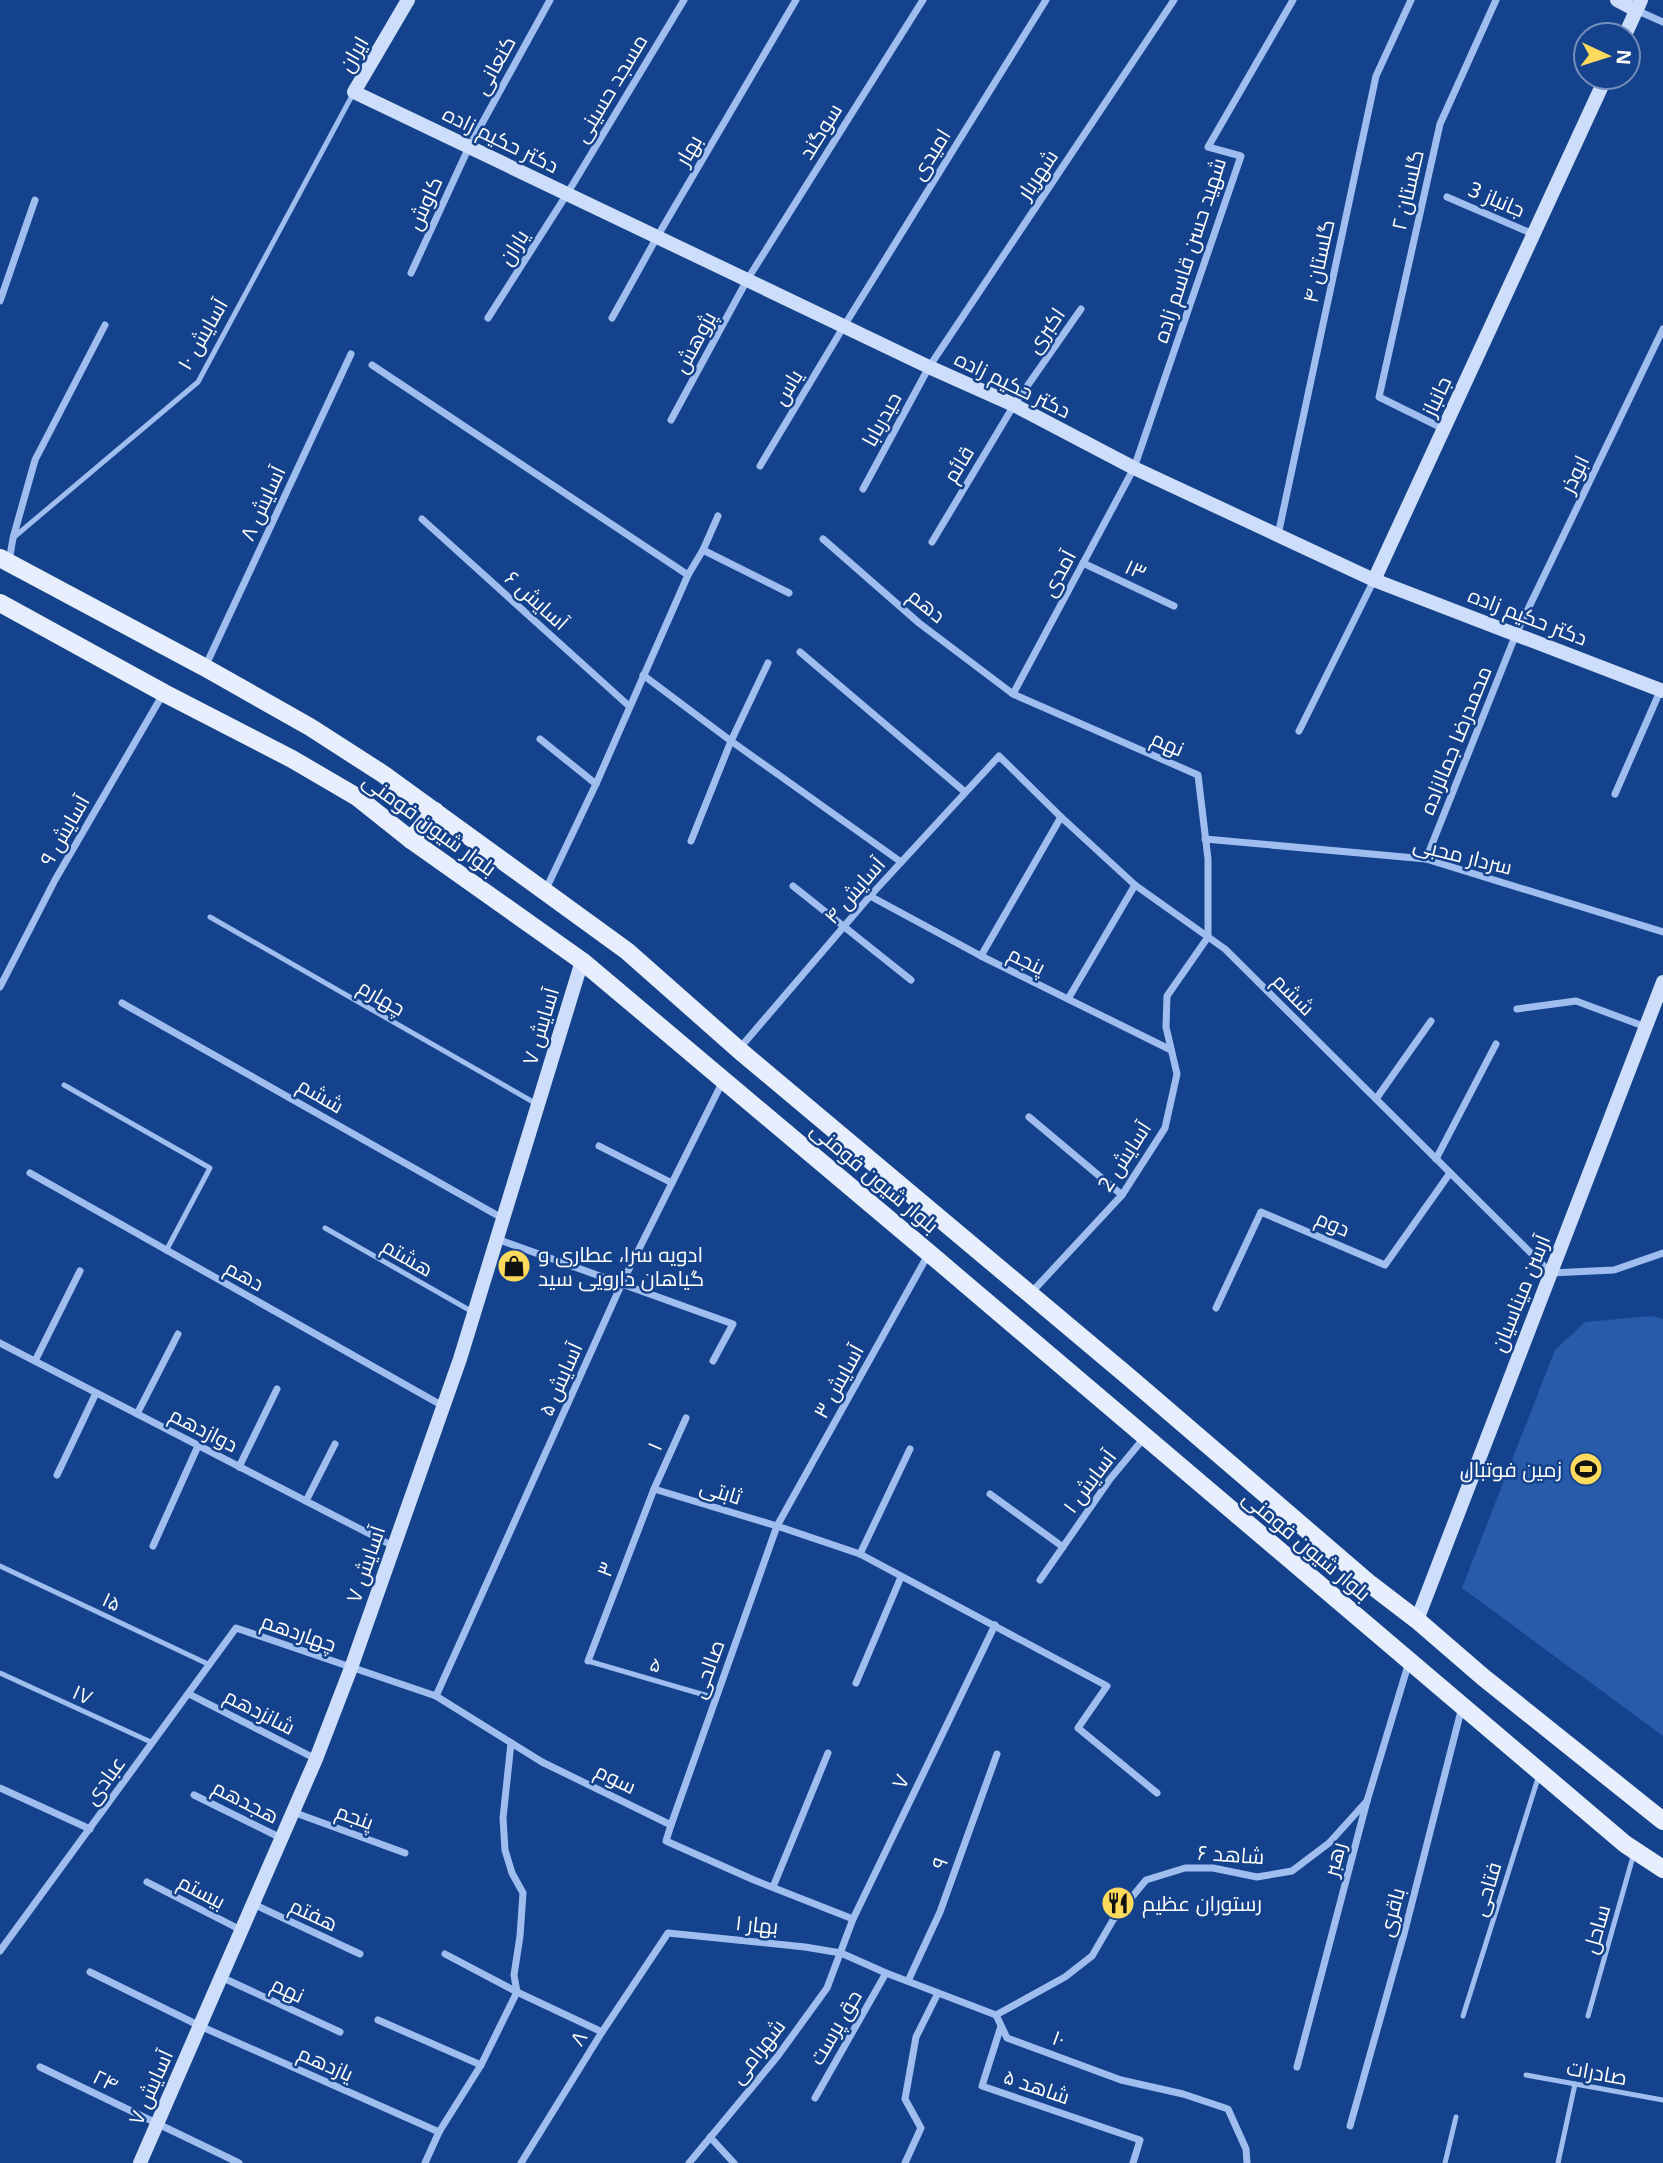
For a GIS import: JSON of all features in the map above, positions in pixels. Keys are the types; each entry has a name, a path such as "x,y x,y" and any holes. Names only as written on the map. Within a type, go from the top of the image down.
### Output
{"main road":[{"name":"بلوار شیون فومنی","path":"5,560 310,727 383,774 627,951 739,1050 1370,1584 1417,1619 1483,1677 1663,1821"},
{"name":"بلوار شیون فومنی","path":"0,603 164,693 292,758 357,797 411,840 582,961 929,1252 1539,1772 1635,1850 1663,1869"},
{"path":"411,840 435,811"}],"street":[{"name":"ایران","path":"354,92 408,0"},
{"name":"کنعانی","path":"469,147 550,0"},
{"name":"مسجد حسینی","path":"567,194 684,0"},
{"name":"بهار","path":"612,318 796,0"},
{"name":"سوگند","path":"747,280 923,0"},
{"name":"امیدی","path":"844,326 1046,0"},
{"name":"شهریار","path":"929,367 1174,0"},
{"name":"شهید حسن قاسم زاده","path":"1134,468 1241,156 1208,148 1293,0"},
{"name":"گلستان ۴","path":"1278,535 1376,76 1411,0"},
{"name":"گلستان ۲","path":"1444,429 1379,397 1440,124 1496,0"},
{"path":"1616,0 1639,5 1663,22"},
{"path":"1632,21 1639,5"},
{"name":"جانباز","path":"1299,731 1374,580 1600,91"},
{"name":"دکتر حکیم زاده","path":"354,92 1014,405 1134,468 1374,580 1662,688"},
{"name":"کاوش","path":"411,273 469,147"},
{"name":"یاران","path":"488,318 567,194"},
{"name":"جانباز 3","path":"1447,197 1534,234"},
{"path":"0,301 35,200"},
{"name":"پژوهش","path":"671,420 747,280"},
{"name":"اکبری","path":"1014,405 1080,309"},
{"path":"5,560 36,460 105,324"},
{"name":"یاس","path":"760,466 844,326"},
{"name":"ابوذر","path":"1516,634 1663,329"},
{"name":"آسایش ۸","path":"204,667 351,354"},
{"path":"372,365 688,575"},
{"name":"حیدربابا","path":"863,489 929,367"},
{"name":"قائم","path":"932,542 1014,405"},
{"name":"آمدی","path":"1013,694 1134,468"},
{"path":"544,891 596,784 688,575 719,516"},
{"name":"آسایش ۶","path":"422,519 629,706"},
{"name":"دهم","path":"823,538 919,623 1013,694"},
{"path":"703,550 789,593"},
{"name":"۱۳","path":"1083,563 1174,606"},
{"name":"محمدرضا جمالزاده","path":"1426,859 1516,634"},
{"path":"800,652 965,792"},
{"path":"691,841 730,741 768,663"},
{"path":"643,675 730,741 901,862"},
{"path":"1615,794 1662,688"},
{"name":"آسایش ۹","path":"0,987 55,880 164,693"},
{"name":"نهم","path":"1013,694 1198,775 1208,859 1208,937"},
{"path":"540,739 596,784"},
{"name":"آسایش ۴","path":"739,1050 870,896 999,756"},
{"name":"ششم","path":"999,756 1060,817 1135,885 1224,949 1550,1273"},
{"path":"981,956 1060,817"},
{"name":"سردار محبی","path":"1205,839 1426,859 1663,932"},
{"path":"1068,999 1135,885"},
{"path":"793,886 911,980"},
{"name":"پنجم","path":"870,896 981,956 1171,1050"},
{"name":"آسایش 2","path":"1030,1294 1122,1195 1165,1128 1177,1074 1166,1027 1167,996 1208,937"},
{"name":"آسایش ۷","path":"140,2163 282,1839 351,1668 474,1313 582,961"},
{"name":"آرسن میناسیان","path":"1417,1619 1663,982"},
{"path":"1517,1009 1576,1001 1646,1027"},
{"name":"ششم","path":"122,1003 503,1219"},
{"path":"1376,1099 1431,1021"},
{"path":"1436,1159 1496,1044"},
{"name":"آسایش ۵","path":"436,1696 622,1283 723,1081"},
{"path":"1029,1117 1122,1195"},
{"path":"599,1146 672,1183"},
{"name":"دهم","path":"30,1173 443,1406"},
{"name":"دوم","path":"1216,1308 1261,1212 1385,1265 1450,1173"},
{"path":"497,1239 733,1324 713,1361"},
{"name":"آسایش ۳","path":"777,1526 929,1252"},
{"path":"1550,1273 1614,1270 1663,1253"},
{"path":"35,1361 79,1271"},
{"path":"137,1414 178,1334"},
{"name":"دوازدهم","path":"0,1343 393,1546"},
{"path":"239,1467 277,1389"},
{"path":"57,1475 96,1393"},
{"name":"۱","path":"654,1489 686,1418"},
{"name":"آسایش ۱","path":"1040,1580 1110,1479 1145,1438"},
{"path":"306,1501 335,1444"},
{"path":"153,1546 198,1446"},
{"path":"860,1554 910,1449"},
{"name":"ثابتی","path":"654,1489 777,1526"},
{"name":"۳","path":"588,1661 654,1489"},
{"path":"990,1494 1063,1547"},
{"path":"777,1526 860,1554 1107,1686 1078,1728 1157,1793"},
{"name":"صالحی","path":"671,1825 777,1526"},
{"path":"856,1683 901,1577"},
{"name":"۷","path":"841,1954 853,1919 995,1625"},
{"name":"چهاردهم","path":"236,1628 351,1668"},
{"name":"عبادی","path":"0,1951 236,1628"},
{"name":"رهبر","path":"1297,2067 1367,1801 1409,1661"},
{"name":"سوم","path":"351,1668 436,1696 542,1762 671,1825"},
{"name":"شانزدهم","path":"188,1694 316,1759"},
{"name":"باقری","path":"1350,2126 1404,1934 1462,1706"},
{"path":"425,2163 439,2133 481,2065 517,1992 514,1975 523,1893 512,1873 505,1850 503,1818 511,1743"},
{"path":"773,1887 828,1753"},
{"name":"۹","path":"908,1981 940,1912 997,1754"},
{"path":"0,1788 90,1829"},
{"name":"هجدهم","path":"194,1795 282,1839"},
{"name":"شاهد ۶","path":"996,2015 1065,1977 1092,1956 1113,1920 1146,1880 1185,1868 1213,1868 1257,1877 1292,1871 1329,1843 1367,1801"},
{"name":"پنجم","path":"293,1812 405,1853"},
{"path":"671,1825 666,1841 853,1919"},
{"name":"بیستم","path":"147,1882 242,1930"},
{"name":"هفتم","path":"253,1904 360,1954"},
{"name":"بهار ۱","path":"668,1933 805,1947 841,1954"},
{"name":"۸","path":"521,2163 602,2032 668,1933"},
{"path":"445,1954 602,2032"},
{"path":"841,1954 996,2015"},
{"name":"شهرامی","path":"689,2163 777,2057 827,1988 841,1954"},
{"name":"یازدهم","path":"90,1972 200,2026 439,2133"},
{"name":"حق پرست","path":"815,2098 886,1973"},
{"name":"نهم","path":"221,1977 340,2032"},
{"path":"905,2163 921,2128 905,2099 916,2038 938,1993"},
{"name":"۱۰","path":"996,2015 1007,2038 1121,2080 1183,2094 1228,2109 1246,2149 1247,2163"},
{"path":"378,2020 481,2065"},
{"name":"شاهد ۵","path":"1001,2025 982,2086 1140,2140 1133,2163"},
{"name":"۲۴","path":"40,2067 239,2163"},
{"path":"710,2137 734,2163"}],"lane":[{"name":"آسایش ‍۱۰","path":"13,538 198,382 354,92"},
{"name":"چهارم","path":"210,917 538,1105"},
{"path":"64,1085 210,1168 166,1251"},
{"name":"هشتم","path":"326,1228 474,1313"},
{"name":"۱۵","path":"0,1566 210,1665"},
{"name":"۵","path":"588,1661 715,1698"},
{"name":"۱۷","path":"0,1674 153,1743"},
{"name":"فتاحی","path":"1463,2016 1539,1772"},
{"name":"ساحل","path":"1588,2016 1635,1850"},
{"name":"صادرات","path":"1526,2076 1663,2100"},
{"path":"1558,2163 1575,2084"},
{"path":"1445,2163 1456,2117"}],"shaded area":[{"name":"زمین فوتبال","path":"1652,1316 1663,1319 1663,1736 1462,1588 1555,1350 1585,1322"}],"place":[{"name":"ادویه سرا، عطاری و گیاهان دارویی سید","path":"514,1266"},
{"name":"زمین فوتبال","path":"1586,1469"},
{"name":"رستوران عظیم","path":"1118,1903"}]}
